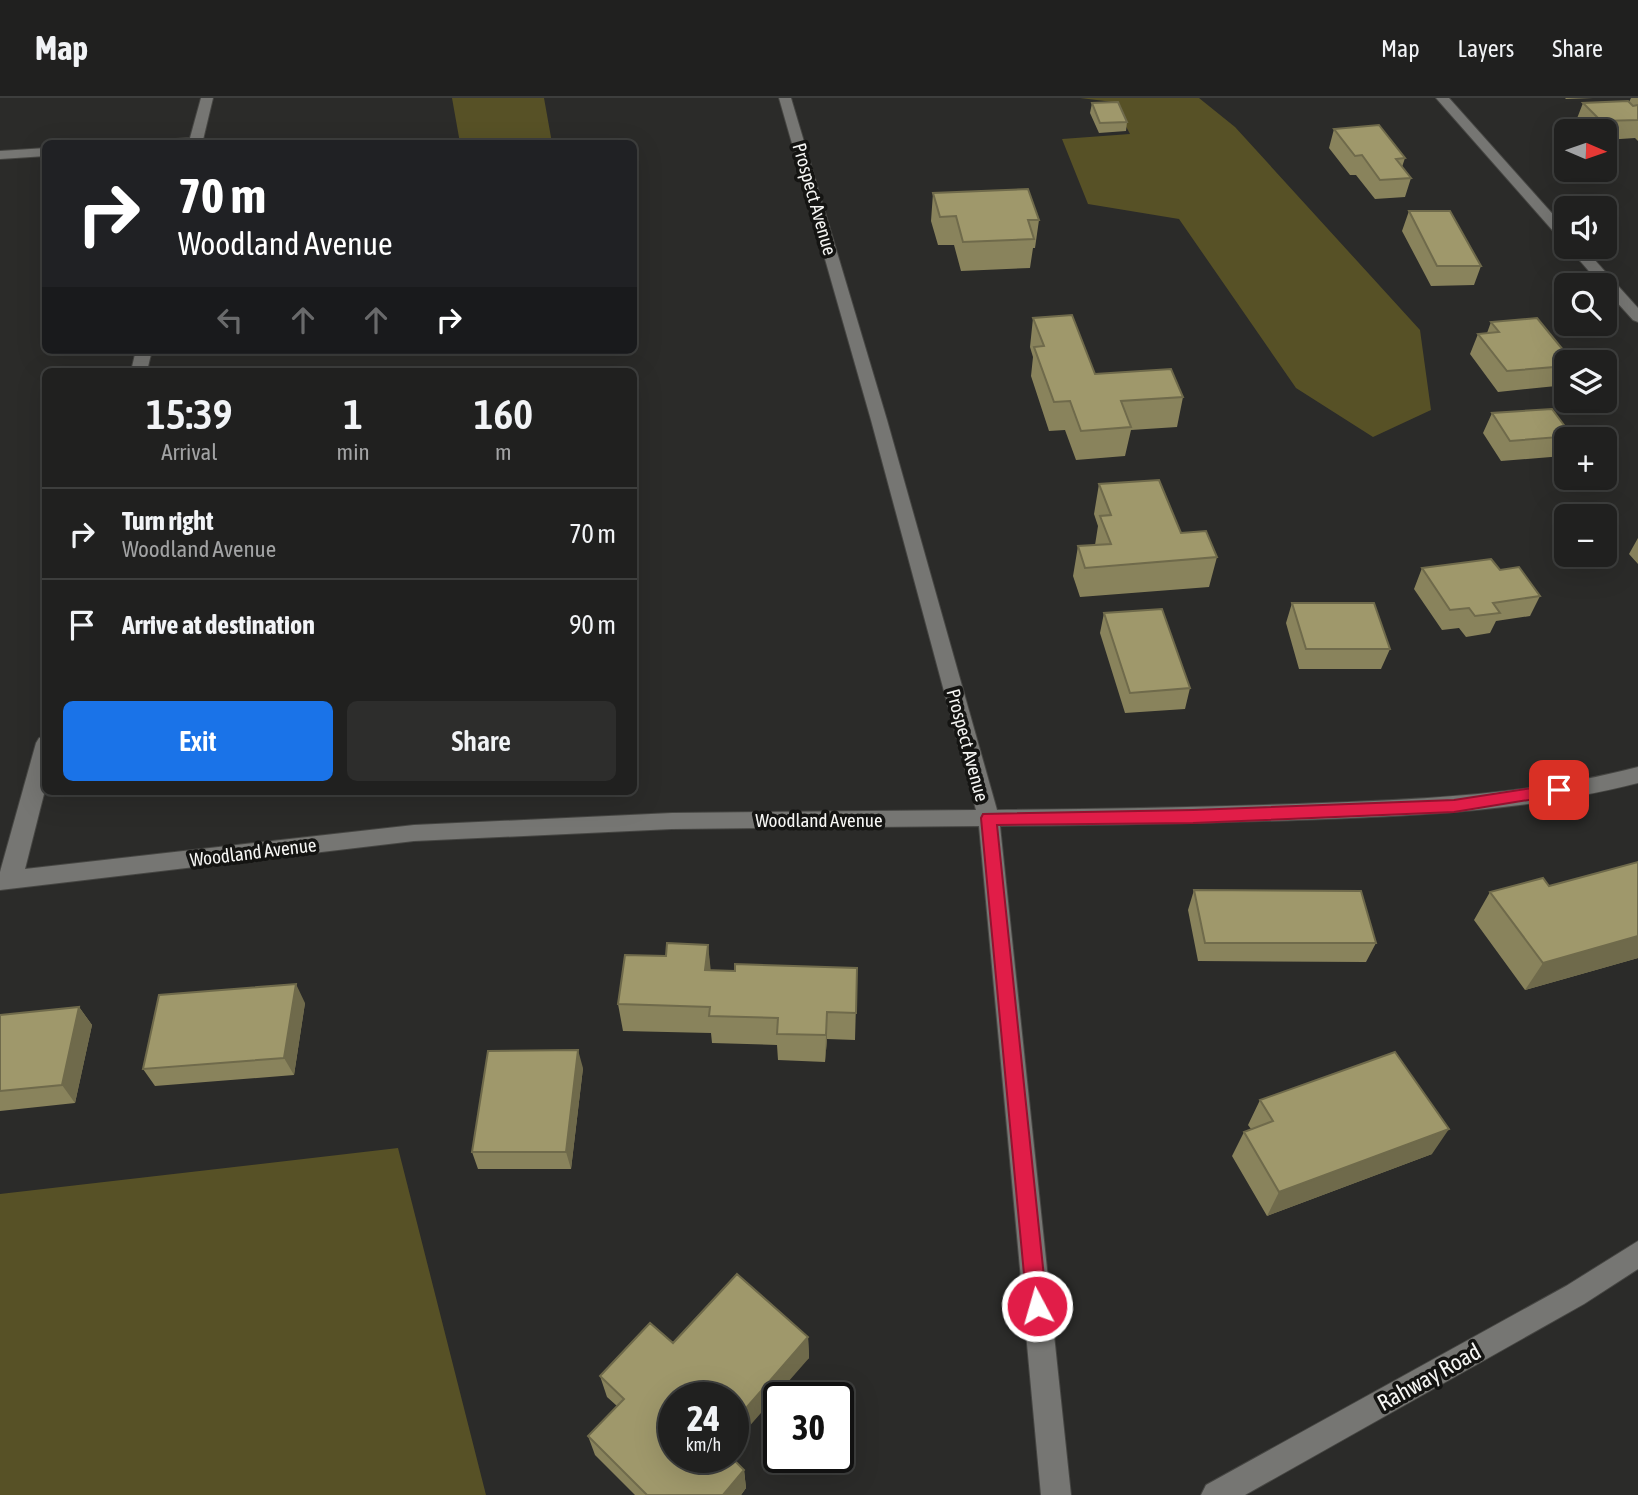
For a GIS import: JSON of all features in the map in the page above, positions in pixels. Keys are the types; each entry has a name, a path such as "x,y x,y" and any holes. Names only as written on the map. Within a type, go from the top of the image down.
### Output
{"street":[{"path":"196,140 207,98"},
{"name":"Prospect Avenue","path":"785,98 879,420 989,818 1056,1495"},
{"path":"1441,98 1554,224"},
{"path":"0,155 42,152"},
{"path":"1586,259 1638,317"},
{"path":"6,880 42,757"},
{"name":"Woodland Avenue","path":"6,880 415,833 672,821 1193,816 1454,806 1611,782 1638,775"},
{"name":"Rahway Road","path":"1216,1495 1576,1295 1638,1254"}],"shaded area":[{"path":"452,98 544,98 551,140 459,140"},
{"path":"1080,98 1199,98 1235,127 1420,330 1431,410 1373,437 1296,388 1179,219 1088,204 1062,139 1130,134 1113,102"},
{"path":"398,1148 486,1495 0,1495 0,1194"}],"building":[{"path":"1628,101 1633,106 1638,105 1638,120 1599,119 1583,103"},
{"path":"1118,102 1127,122 1100,123 1092,103"},
{"path":"1379,125 1405,158 1396,159 1411,178 1380,180 1362,155 1355,156 1334,129"},
{"path":"1028,189 1039,220 1028,220 1034,239 963,242 956,216 940,217 933,193"},
{"path":"1409,211 1450,211 1481,266 1437,266"},
{"path":"1072,315 1095,374 1171,369 1183,397 1121,401 1131,427 1081,431 1070,401 1054,402 1034,347 1044,346 1033,318"},
{"path":"1537,318 1563,350 1554,350 1554,367 1507,371 1478,334 1499,332 1491,322"},
{"path":"1552,409 1565,427 1554,427 1554,437 1510,441 1492,413"},
{"path":"1159,480 1181,533 1206,531 1217,557 1085,568 1078,546 1111,544 1100,516 1111,515 1099,484"},
{"path":"1491,559 1500,570 1519,567 1540,596 1493,603 1500,613 1475,616 1469,608 1450,610 1422,568"},
{"path":"1292,603 1374,603 1390,649 1306,649"},
{"path":"1162,609 1190,688 1130,693 1104,613"},
{"path":"1638,862 1638,936 1543,963 1490,892 1543,878 1549,886"},
{"path":"1194,890 1361,891 1376,943 1205,943"},
{"path":"667,943 708,945 705,970 735,971 735,964 857,968 856,1013 827,1012 826,1035 777,1034 778,1018 709,1016 710,1007 618,1004 625,955 666,956"},
{"path":"296,984 284,1058 143,1069 159,995"},
{"path":"79,1007 62,1085 0,1091 0,1015"},
{"path":"578,1050 566,1152 472,1152 488,1051"},
{"path":"1395,1052 1449,1129 1279,1192 1244,1132 1273,1121 1260,1100"},
{"path":"737,1274 808,1337 769,1382 763,1382 763,1389 749,1405 749,1382 658,1382 658,1473 741,1473 723,1495 647,1495 588,1436 624,1399 600,1376 650,1323 673,1343"}],"route":[{"path":"1037,1306 989,818 1193,816 1454,806 1559,790"}]}
